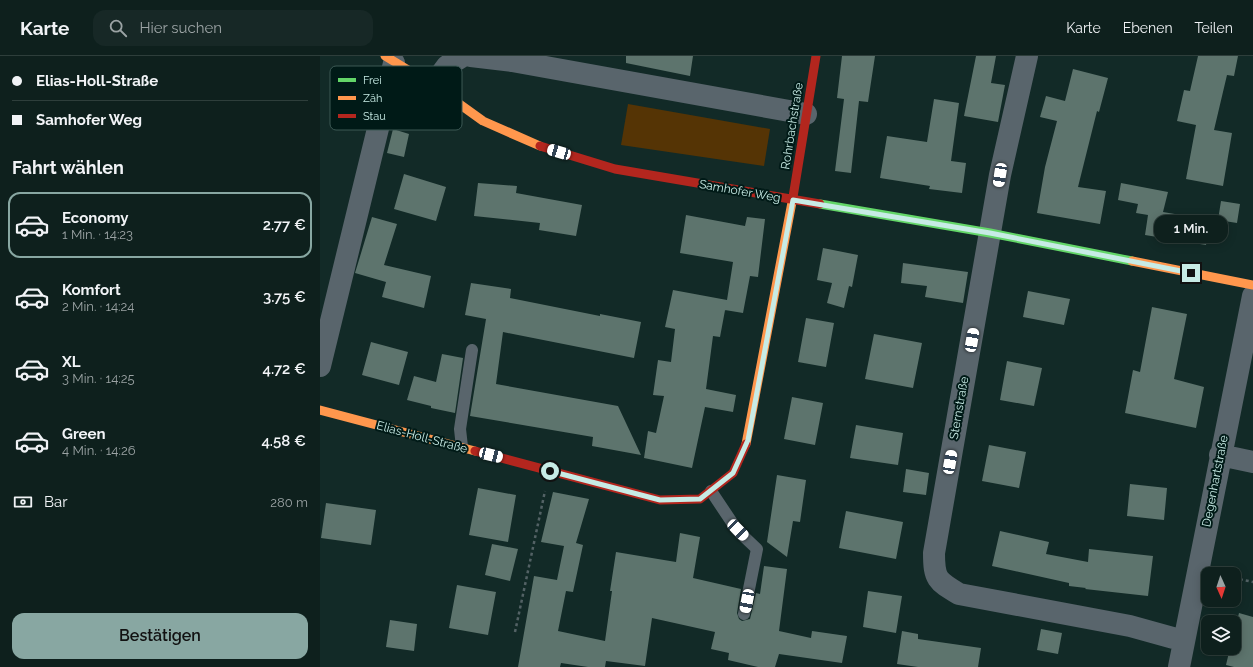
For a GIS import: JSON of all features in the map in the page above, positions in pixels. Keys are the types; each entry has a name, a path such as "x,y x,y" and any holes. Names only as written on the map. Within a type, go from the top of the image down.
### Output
{"street":[{"path":"447,66 463,56"},
{"path":"472,56 512,61 806,114"},
{"name":"Rohrbachstraße","path":"793,200 816,56"},
{"name":"Sternstraße","path":"1027,56 1000,175 934,553 934,571 942,584 959,594 1130,626 1184,641"},
{"name":"Samhofer Weg","path":"389,60 400,66"},
{"name":"Samhofer Weg","path":"462,106 483,121 545,148 615,169 990,233 1253,285"},
{"path":"320,366 373,130"},
{"name":"Elias-Holl-Straße","path":"320,410 660,500 700,499 733,473 748,440 793,200"},
{"name":"Degenhartstraße","path":"1179,667 1220,455 1253,296"},
{"path":"1220,455 1253,462"}],"lane":[{"path":"462,448 460,429 472,350"},
{"path":"711,491 738,530 757,549 744,614"}],"path":[{"path":"515,632 550,471"},
{"path":"1241,579 1253,582"}],"shaded area":[{"path":"628,104 770,129 764,166 621,145"}],"building":[{"path":"626,56 693,56 690,76 626,63"},
{"path":"842,56 875,56 868,102 859,101 851,173 835,171 844,99 837,98"},
{"path":"976,56 996,56 991,83 1005,85 998,122 964,116"},
{"path":"1198,56 1238,56 1234,76 1227,75 1214,130 1232,133 1223,186 1186,179 1196,125 1177,121 1184,90 1190,91"},
{"path":"1073,69 1108,78 1099,112 1097,111 1078,187 1106,191 1100,224 1037,213 1045,167 1057,121 1040,117 1046,96 1065,101"},
{"path":"934,99 959,103 951,161 966,163 962,193 929,189 930,186 880,178 887,136 927,142"},
{"path":"393,130 409,134 404,157 387,153"},
{"path":"404,174 446,187 436,221 394,209"},
{"path":"478,183 517,186 516,193 582,205 576,236 539,230 540,223 474,216"},
{"path":"1121,183 1168,192 1163,212 1210,220 1206,245 1145,235 1148,215 1136,213 1138,204 1118,200"},
{"path":"1221,201 1240,204 1237,223 1218,220"},
{"path":"686,215 745,226 747,217 765,219 758,277 750,276 743,313 725,310 720,337 713,336 706,389 736,395 733,412 705,407 692,468 644,458 648,431 656,433 664,396 653,395 658,360 671,362 675,329 665,327 673,290 727,300 733,262 680,253"},
{"path":"372,217 397,224 384,265 431,276 424,308 382,297 386,282 355,273"},
{"path":"823,248 858,255 852,287 849,286 844,308 827,303 832,283 817,280"},
{"path":"903,263 968,272 963,303 925,297 927,286 901,283"},
{"path":"471,283 511,289 510,298 600,316 600,314 641,322 634,358 503,332 496,384 618,406 641,455 592,446 593,437 470,416 486,319 465,315"},
{"path":"1028,291 1070,299 1064,325 1023,317"},
{"path":"1152,307 1187,314 1174,379 1204,387 1196,428 1125,413 1133,370 1140,372"},
{"path":"806,318 834,323 826,367 798,362"},
{"path":"874,334 922,343 913,388 865,379"},
{"path":"371,342 408,352 399,385 362,375"},
{"path":"442,354 463,358 455,413 431,408 431,406 407,400 414,376 436,382"},
{"path":"1007,361 1042,368 1034,406 1000,400"},
{"path":"792,397 823,403 815,445 784,439"},
{"path":"856,425 903,433 898,465 850,458"},
{"path":"989,445 1026,452 1019,488 982,481"},
{"path":"906,469 929,473 926,495 903,492"},
{"path":"777,475 806,480 800,522 793,521 787,557 767,542"},
{"path":"1130,484 1167,488 1164,520 1127,516"},
{"path":"478,488 516,495 508,542 469,535"},
{"path":"553,492 589,499 576,543 583,545 573,592 566,591 558,631 605,641 616,552 676,562 680,533 700,537 693,578 741,589 737,613 739,619 742,621 750,619 756,593 760,594 764,566 787,569 779,631 811,638 812,631 847,636 842,663 779,654 775,667 758,667 728,660 729,653 711,649 715,632 652,618 645,666 606,661 605,667 588,667 561,663 560,667 518,667 534,576 557,580 564,546 541,542"},
{"path":"326,503 376,510 371,545 321,538"},
{"path":"846,511 903,522 896,559 839,548"},
{"path":"1000,531 1049,542 1046,554 1088,562 1089,549 1153,556 1148,596 1069,586 1069,583 992,566"},
{"path":"492,544 518,549 510,581 485,575"},
{"path":"457,585 496,592 488,635 449,628"},
{"path":"868,591 902,596 896,633 863,627"},
{"path":"1239,613 1253,617 1253,667 1234,667 1226,665 1228,655 1241,655 1241,615 1238,615"},
{"path":"390,620 417,624 414,651 386,647"},
{"path":"1041,629 1062,633 1058,654 1037,650"},
{"path":"902,631 918,634 918,639 981,648 978,667 918,667 897,664"}],"traffic: fast":[{"path":"820,204 990,233 1132,261"}],"traffic: slow":[{"path":"385,56 402,66"},
{"path":"462,106 483,121 540,146"},
{"path":"746,444 793,197"},
{"path":"1132,261 1253,285"},
{"path":"320,410 475,451"}],"traffic: jam":[{"path":"793,197 816,56"},
{"path":"540,146 615,169 820,204"},
{"path":"475,451 660,500 700,499 733,473 746,444"}],"route":[{"path":"550,471 660,500 700,499 733,473 748,440 793,200 990,233 1191,273"}]}
